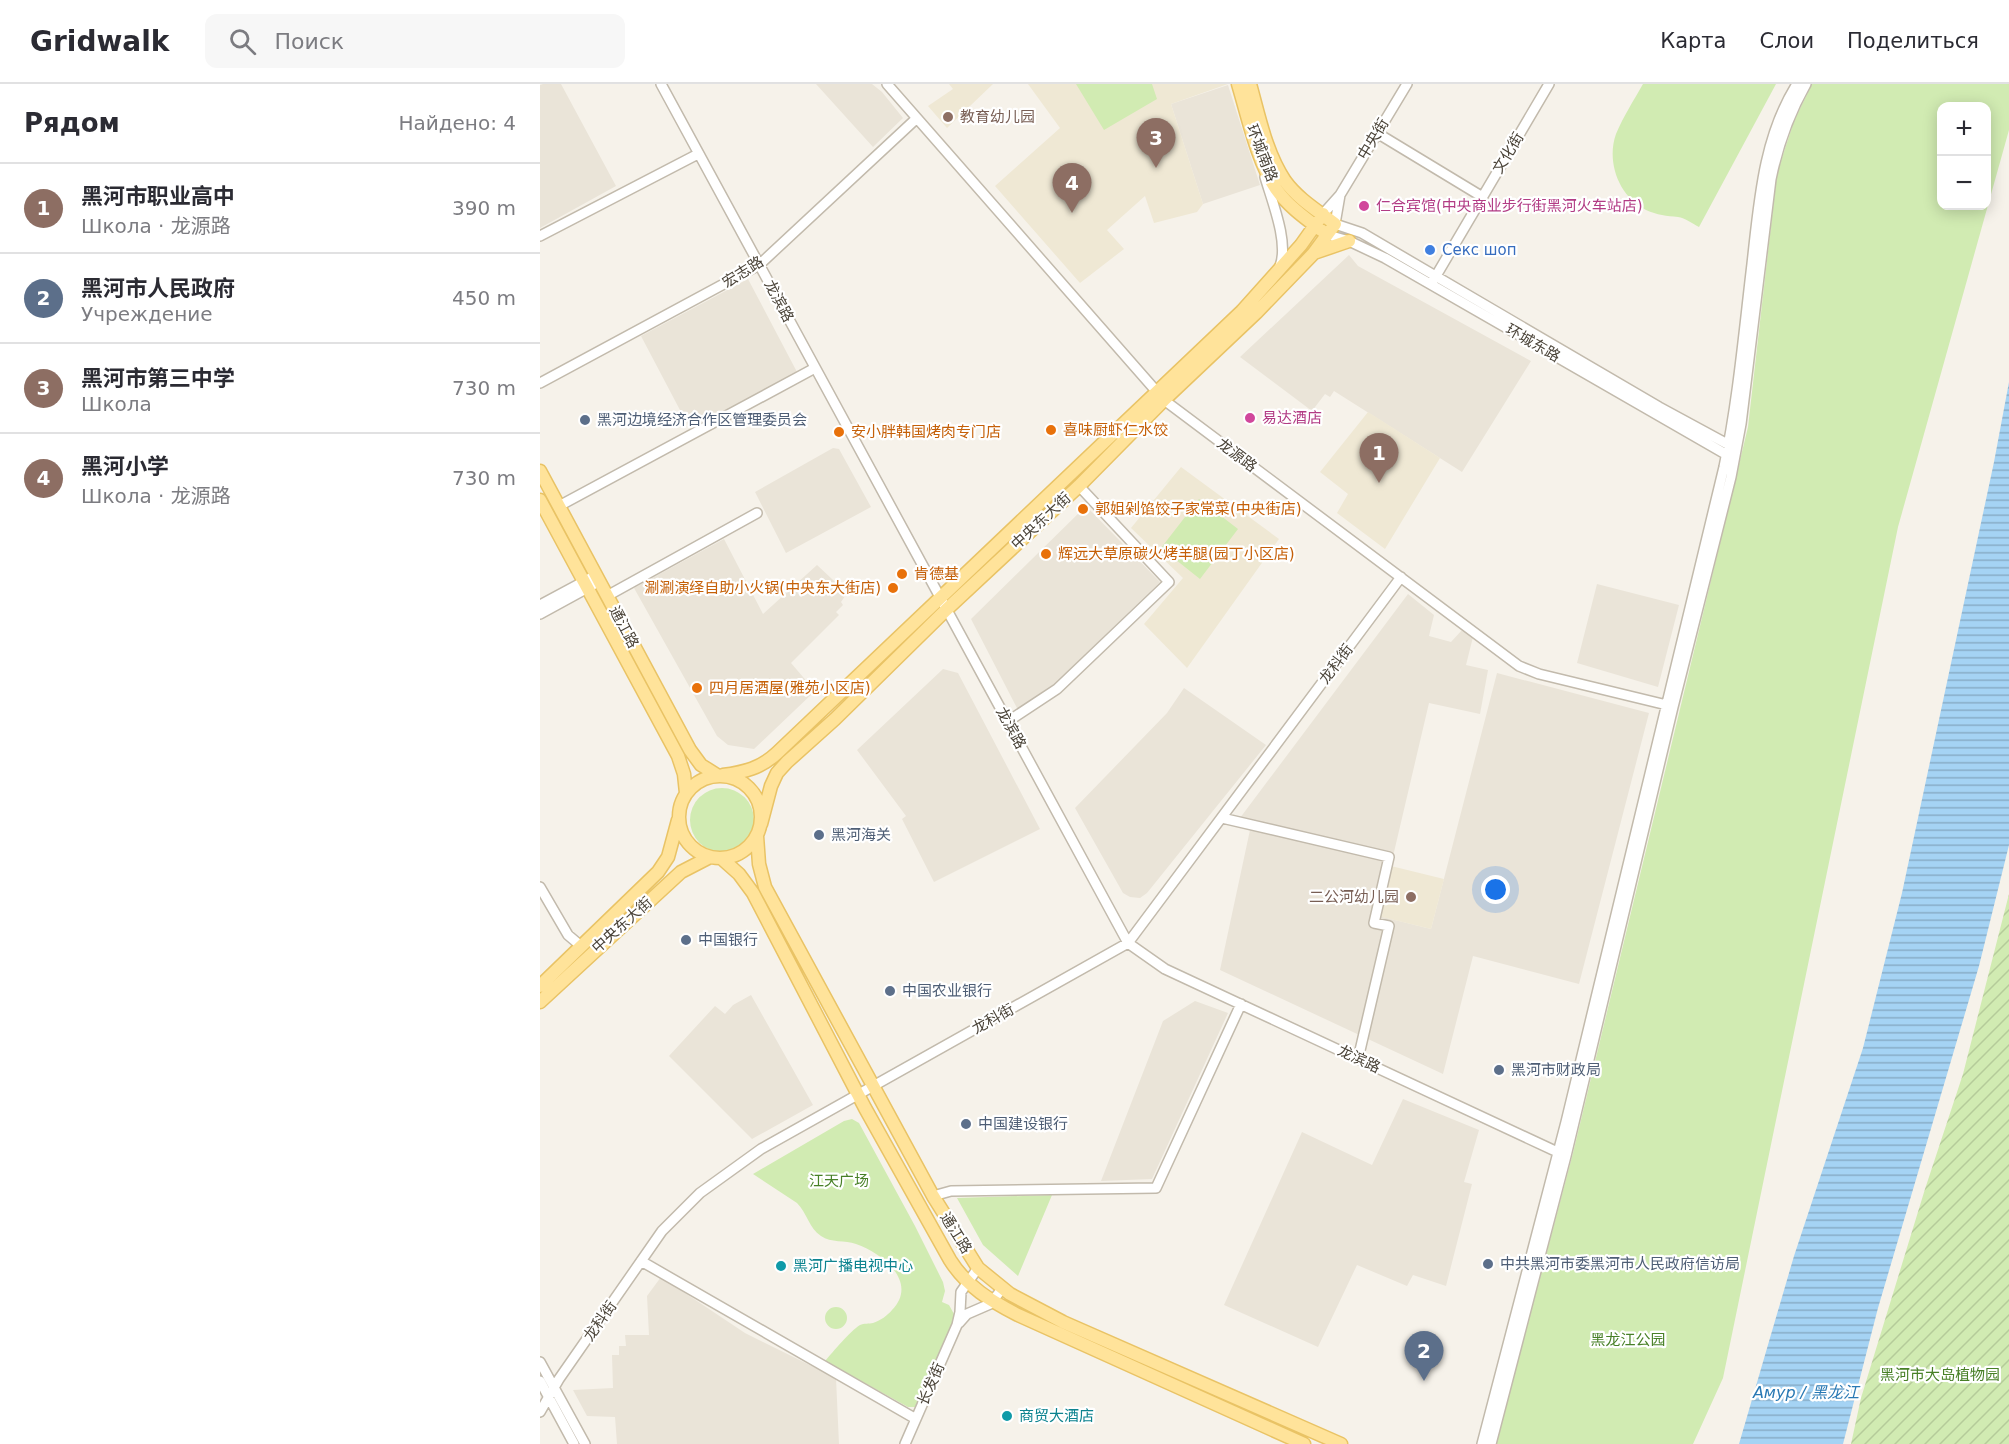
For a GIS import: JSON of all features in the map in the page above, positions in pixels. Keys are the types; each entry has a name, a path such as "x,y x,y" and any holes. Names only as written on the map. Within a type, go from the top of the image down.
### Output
{"main road":[{"name":"环城南路","path":"1238,84 1256,143 1275,188 1286,201 1319,220 1335,224"},
{"name":"环城南路","path":"1250,84 1267,139 1285,181 1319,220 1328,235"},
{"name":"中央东大街","path":"720,775 753,770 768,761 1079,486 1242,311 1319,220"},
{"name":"中央东大街","path":"759,830 771,786 777,773 943,604 1161,396 1256,313 1313,254 1335,224"},
{"path":"1313,254 1349,241"},
{"name":"通江路","path":"540,471 690,750 701,765 720,775"},
{"name":"通江路","path":"540,500 678,756 684,774 686,793"},
{"path":"540,986 658,872 668,857 679,813 686,793 700,781 720,775 734,778 744,783 752,791 761,811 759,830 742,852 716,858 699,852 690,845 683,835 679,813"},
{"name":"通江路","path":"759,830 759,864 765,887 933,1196 978,1268 1002,1289 1063,1322 1341,1444"},
{"name":"中央东大街","path":"540,1002 681,872 716,858"},
{"name":"通江路","path":"716,858 739,874 753,893 858,1095 950,1260 968,1281 992,1302 1093,1350 1304,1444"}],"street":[{"name":"龙滨路","path":"661,84 1128,943 1165,969 1562,1154"},
{"name":"龙源路","path":"887,84 1161,396 1519,666 1539,674 1669,706"},
{"name":"中央街","path":"1340,195 1407,84"},
{"name":"文化街","path":"1433,280 1549,84"},
{"path":"1732,446 1767,155 1777,123 1797,84"},
{"path":"1491,1444 1730,456 1776,154 1785,127 1806,84"},
{"name":"宏志路","path":"540,384 759,265 917,118"},
{"path":"1377,133 1481,196"},
{"path":"1256,143 1281,238 1282,260 1276,273"},
{"path":"540,236 698,154"},
{"path":"1319,220 1340,195"},
{"path":"1335,224 1340,195"},
{"name":"环城东路","path":"1335,224 1362,233 1433,280 1730,456"},
{"name":"环城东路","path":"1328,235 1349,241 1433,280 1732,446"},
{"path":"559,506 815,368"},
{"path":"1007,722 1057,688 1169,582 1079,486"},
{"path":"607,596 757,513"},
{"name":"龙科街","path":"540,1412 662,1231 700,1193 761,1149 1128,943 1401,577"},
{"path":"540,614 597,578"},
{"path":"540,604 586,585"},
{"path":"1222,818 1389,857 1374,923 1389,926 1358,1059"},
{"path":"540,887 568,935 581,946"},
{"path":"933,1196 951,1191 1156,1188 1241,1005"},
{"path":"1482,1444 1562,1154"},
{"path":"641,1261 916,1419"},
{"name":"长发街","path":"905,1444 957,1325 961,1292 978,1268"},
{"name":"长发街","path":"957,1325 967,1314 992,1302 1002,1289"},
{"path":"540,1362 574,1444"},
{"path":"540,1381 551,1393 585,1444"}],"shaded area":[{"path":"561,84 616,186 540,228 540,85"},
{"path":"816,84 872,84 882,92 903,118 873,147"},
{"name":"教育幼儿园","path":"949,84 993,84 947,128 928,106 953,89"},
{"path":"1028,84 1228,84 1171,104 1203,204 1197,212 1154,223 1145,196 1107,230 1124,249 1080,283 995,186 1060,128"},
{"path":"1228,85 1260,185 1203,204 1171,104"},
{"path":"1349,255 1358,266 1531,361 1462,472 1334,391 1330,397 1325,394 1312,411 1240,357"},
{"path":"748,279 797,372 691,431 641,336"},
{"path":"1368,412 1440,458 1385,549 1337,513 1348,494 1320,472"},
{"path":"833,448 839,449 871,507 786,553 755,492"},
{"path":"1181,467 1279,539 1187,668 1144,624 1183,578 1131,528"},
{"path":"1086,506 1160,582 1047,691 1018,710 971,619"},
{"path":"724,539 763,614 817,565 847,593 841,602 843,605 836,612 839,615 791,663 815,691 754,749 728,745 717,736 634,588"},
{"path":"1597,584 1679,605 1658,687 1577,663"},
{"path":"1408,594 1434,615 1429,636 1451,642 1462,630 1473,637 1466,665 1488,670 1480,714 1429,703 1379,916 1431,929 1497,673 1649,713 1579,984 1473,956 1443,1074 1220,970 1250,830 1234,826"},
{"path":"943,669 958,673 1040,829 934,882 902,819 906,816 857,750"},
{"path":"1184,688 1266,745 1147,893 1140,898 1130,897 1123,893 1075,808 1167,713"},
{"name":"二公河幼儿园","path":"1391,866 1444,879 1431,929 1378,916"},
{"path":"751,995 813,1105 752,1139 669,1056 715,1006 725,1014 733,1005"},
{"path":"1195,1001 1228,1013 1152,1179 1101,1181 1163,1021"},
{"path":"1403,1099 1479,1130 1464,1182 1472,1184 1446,1286 1413,1275 1407,1286 1357,1265 1318,1347 1224,1305 1302,1132 1372,1165"},
{"path":"661,1277 745,1333 836,1378 839,1444 617,1444 615,1417 587,1416 573,1390 613,1388 612,1355 619,1355 619,1346 626,1346 625,1335 649,1335 647,1296"}],"green space":[{"path":"1076,84 1152,84 1157,99 1104,130"},
{"path":"1643,84 1776,84 1699,227 1681,218 1646,210 1629,197 1617,178 1613,156 1616,134"},
{"name":"黑龙江公园","path":"1812,84 2009,84 2009,130 1991,194 1991,102 1937,102 1937,210 1987,210 1898,527 1723,1378 1693,1444 1496,1444 1573,1153 1748,427 1777,173 1794,121"},
{"path":"1199,499 1238,529 1200,579 1161,548"},
{"path":"716,788 728,788 745,797 752,808 754,820 752,832 745,843 728,852 716,852 704,847 695,838 690,826 690,814 695,802 704,793"},
{"name":"黑河市大岛植物园","path":"2009,894 2009,1444 1851,1444 1861,1398 1963,1074"},
{"name":"江天广场","path":"852,1119 859,1123 915,1226 943,1282 945,1291 942,1302 949,1305 954,1314 952,1324 915,1407 908,1407 825,1361 856,1328 862,1324 878,1321 892,1310 899,1299 901,1289 894,1270 886,1261 866,1248 852,1243 829,1240 821,1236 797,1203 753,1174 844,1121"},
{"path":"1052,1195 1018,1276 983,1245 957,1198"},
{"path":"836,1307 844,1310 847,1318 844,1326 836,1329 828,1326 825,1318 828,1310"}],"water":[{"name":"Амур / 黑龙江","path":"2009,382 2009,845 1979,966 1878,1308 1843,1444 1739,1444 1794,1256 1863,1048 1902,893"}],"place":[{"name":"教育幼儿园","path":"948,117"},
{"name":"黑河市第三中学","path":"1156,168"},
{"name":"仁合宾馆(中央商业步行街黑河火车站店)","path":"1364,206"},
{"name":"黑河小学","path":"1072,213"},
{"name":"Секс шоп","path":"1430,250"},
{"name":"易达酒店","path":"1250,418"},
{"name":"黑河边境经济合作区管理委员会","path":"585,420"},
{"name":"喜味厨虾仁水饺","path":"1051,430"},
{"name":"安小胖韩国烤肉专门店","path":"839,432"},
{"name":"黑河市职业高中","path":"1379,483"},
{"name":"郭姐剁馅饺子家常菜(中央街店)","path":"1083,509"},
{"name":"辉远大草原碳火烤羊腿(园丁小区店)","path":"1046,554"},
{"name":"肯德基","path":"902,574"},
{"name":"涮涮演绎自助小火锅(中央东大街店)","path":"893,588"},
{"name":"四月居酒屋(雅苑小区店)","path":"697,688"},
{"name":"黑河海关","path":"819,835"},
{"name":"二公河幼儿园","path":"1411,897"},
{"name":"中国银行","path":"686,940"},
{"name":"中国农业银行","path":"890,991"},
{"name":"黑河市财政局","path":"1499,1070"},
{"name":"中国建设银行","path":"966,1124"},
{"name":"中共黑河市委黑河市人民政府信访局","path":"1488,1264"},
{"name":"黑河广播电视中心","path":"781,1266"},
{"name":"黑河市人民政府","path":"1424,1381"},
{"name":"商贸大酒店","path":"1007,1416"}]}
